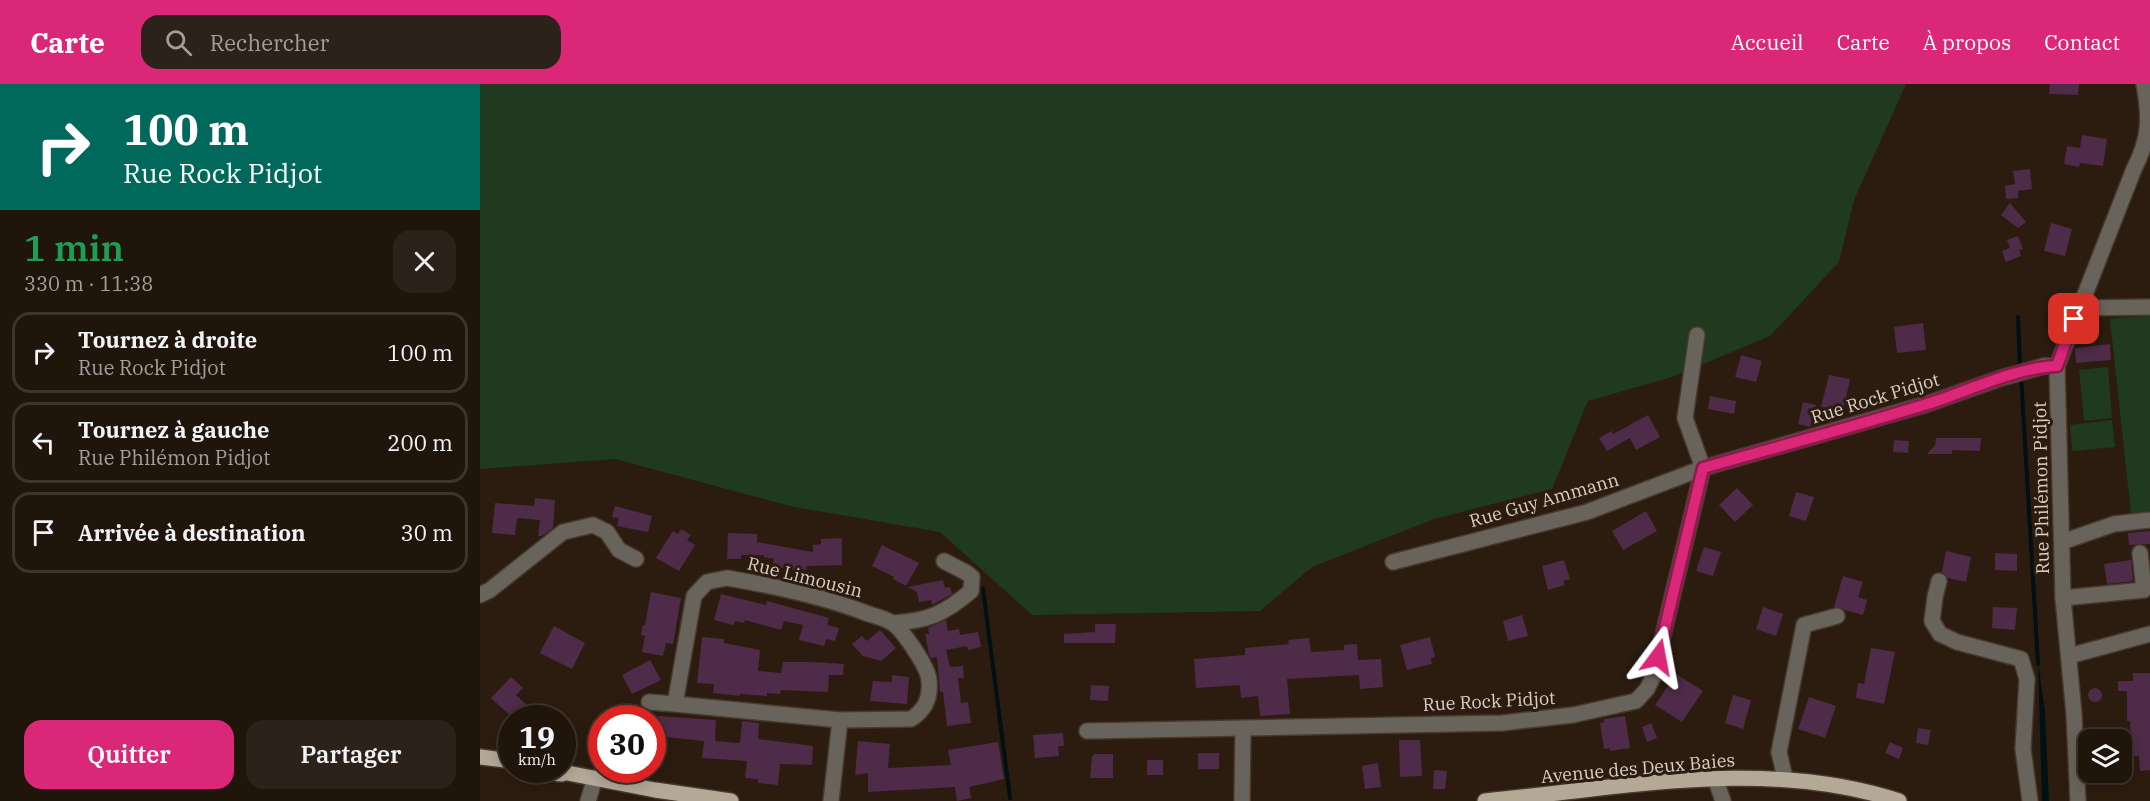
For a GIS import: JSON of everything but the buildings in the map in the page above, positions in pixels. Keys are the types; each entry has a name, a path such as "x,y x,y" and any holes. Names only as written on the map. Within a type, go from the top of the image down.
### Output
{"main road":[{"path":"480,757 498,760"},
{"path":"480,765 498,767"},
{"name":"Avenue des Deux Baies","path":"1485,801 1715,778 1785,778 1832,785 1899,801"},
{"path":"620,783 731,801"}],"street":[{"name":"Rue Philémon Pidjot","path":"2078,801 2070,656 2063,598 2062,542 2051,366 2080,308 2148,135 2150,116 2144,84"},
{"path":"2080,308 2150,307"},
{"path":"1697,335 1685,418 1703,468"},
{"name":"Rue Rock Pidjot","path":"1087,731 1502,723 1573,715 1636,701 1647,689 1653,677 1703,468 1927,404 2001,378 2051,366"},
{"name":"Rue Guy Ammann","path":"1393,562 1587,512 1703,468"},
{"path":"2062,542 2114,525 2150,520"},
{"path":"480,595 490,590 562,532 593,525 607,532 620,550 636,559"},
{"path":"2063,598 2144,590 2140,553"},
{"path":"893,623 916,622 933,617 948,609 971,591 972,577 944,561"},
{"name":"Rue Limousin","path":"675,704 694,596 707,582 727,578 765,584 844,604 893,623"},
{"path":"1939,581 1932,621 1940,634 1957,642 2021,659 2026,679 2023,749 2030,801"},
{"path":"1785,778 1779,752 1804,625 1837,616"},
{"path":"649,702 840,720 911,719 920,713 927,702 930,688 928,673 921,658 893,623"},
{"path":"2070,656 2150,634"},
{"path":"831,801 840,720"},
{"path":"1242,801 1243,728"},
{"path":"1715,778 1723,801"},
{"path":"588,801 593,783"}],"green space":[{"path":"480,84 1906,84 1854,200 1839,262 1770,336 1672,377 1588,401 1552,489 1434,519 1312,567 1260,611 1032,615 940,532 794,507 615,459 480,469"},
{"path":"2150,315 2150,511 2131,514 2110,319"},
{"path":"2108,367 2112,418 2084,421 2079,370"},
{"path":"2112,420 2115,447 2072,451 2070,425"}],"shaded area":[{"path":"2038,661 2045,712 2049,801 2042,801"}],"waterway":[{"path":"2018,317 2020,368"},
{"path":"2021,375 2038,664"},
{"path":"983,589 1010,798"}],"route":[{"path":"1658,657 1703,468 1927,404 2001,378 2044,366 2057,366 2074,319"}]}
